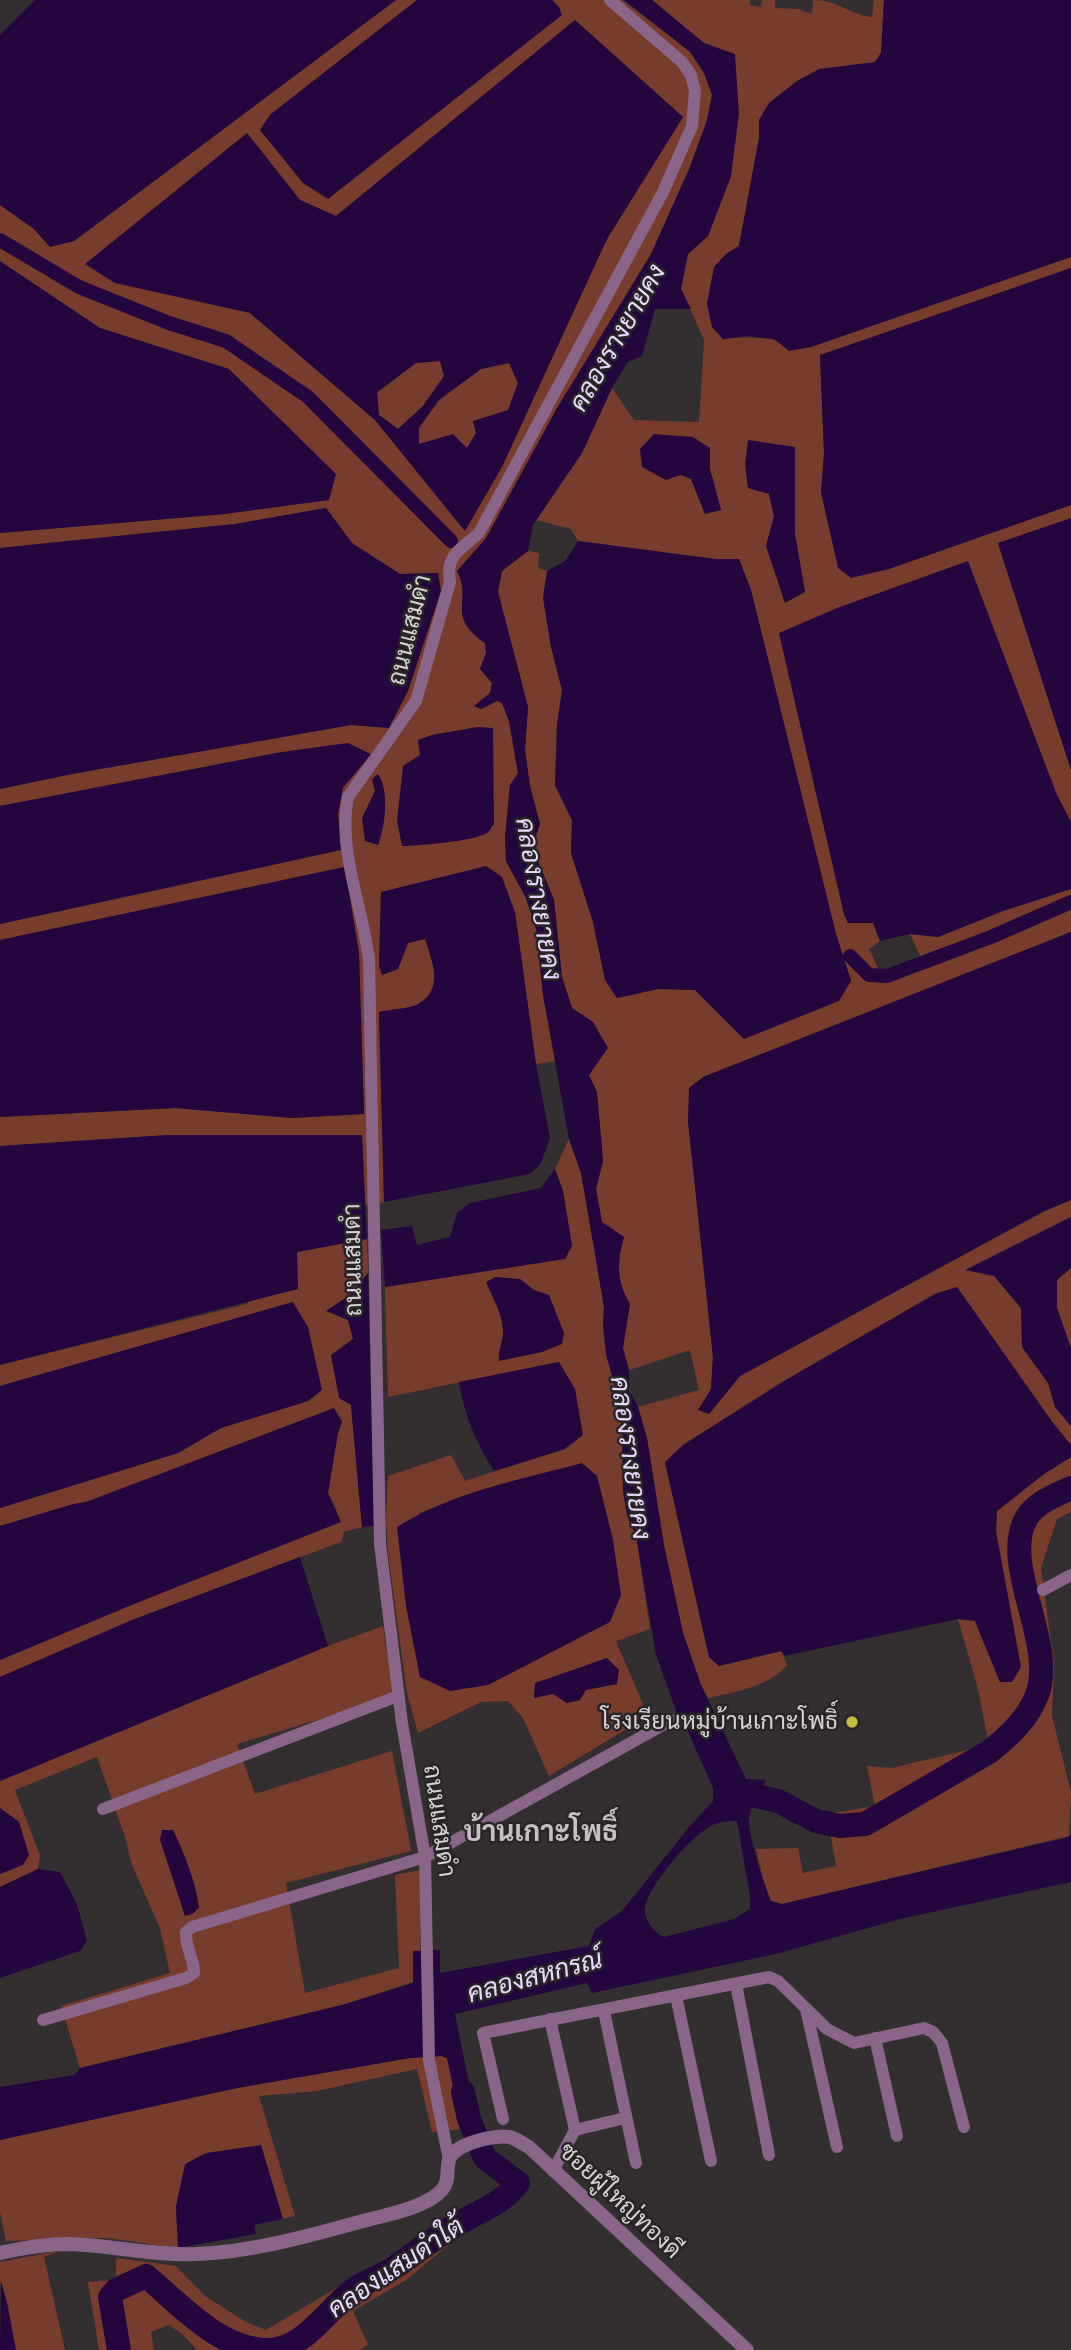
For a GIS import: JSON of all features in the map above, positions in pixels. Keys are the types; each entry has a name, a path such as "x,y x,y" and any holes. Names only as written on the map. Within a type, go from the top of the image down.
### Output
{"street":[{"name":"ถนนแสมดำ","path":"0,2253 67,2244 161,2253 224,2252 313,2235 399,2211 427,2201 442,2190 449,2176 451,2155 429,2060 425,1857 398,1696 380,1544 369,960 344,815 348,797 416,701 450,582 449,563 456,553 479,533 663,192 692,126 695,91 691,75 682,62 610,0"},
{"path":"1043,1590 1071,1575"},
{"path":"103,1809 398,1696"},
{"path":"43,2021 186,1978 194,1973 194,1964 186,1941 186,1932 192,1927 425,1857 666,1723"},
{"path":"503,2119 483,2034 769,1978 778,1981 827,2029 854,2043 924,2028 933,2032 942,2043 964,2127"},
{"path":"736,1984 769,2155"},
{"path":"676,1996 711,2161"},
{"path":"806,2008 837,2147"},
{"path":"604,2011 636,2163"},
{"path":"550,2019 575,2130 553,2171"},
{"path":"875,2038 897,2136"},
{"path":"575,2130 625,2118"},
{"name":"ซอยผู้ใหญ่ทองดี","path":"451,2155 491,2137 513,2137 529,2147 747,2350"}],"shaded area":[{"path":"396,0 417,0 271,114 260,129 559,7 552,0 622,0 690,51 704,73 712,95 707,120 690,167 651,254 486,538 458,571 463,591 463,616 473,633 485,643 486,653 480,669 492,683 490,693 475,705 481,709 497,701 502,703 509,721 518,773 510,785 505,837 506,861 526,898 536,929 543,995 556,1061 536,1064 515,912 381,892 379,966 382,974 398,969 408,943 425,939 434,975 431,991 418,1004 379,1013 384,1202 365,1205 362,1135 168,1135 0,1146 0,1117 175,1108 292,1118 364,1114 359,953 344,867 0,940 0,924 341,850 338,814 343,787 371,755 282,752 0,806 0,789 351,725 389,728 438,573 400,574 352,543 326,508 235,524 0,548 0,533 225,514 229,369 100,328 0,261 0,205 34,229 50,247 74,241","holes":["575,20 683,117 607,239 464,530 375,420 250,313 247,133 300,200 336,216","478,727 465,839 446,841 418,740"]},
{"path":"652,0 750,0 750,5 761,7 762,0 775,0 775,8 798,9 812,14 813,0 872,17 874,0 884,0 881,53 875,62 819,70 797,81 770,103 759,120 759,138 739,246 726,254 714,267 707,304 712,327 723,339 767,339 811,347 1071,257 1071,268 820,356 824,454 821,492 829,528 889,569 1071,505 1071,518 998,544 1071,770 1071,822 1057,795 779,633 844,914 848,923 873,922 880,941 869,949 884,980 921,958 910,934 938,937 1003,911 1071,889 1071,932 703,1077 688,1121 713,1357 709,1414 740,1376 1045,1211 1071,1200 1071,1217 966,1270 994,1276 1021,1308 1022,1347 1048,1383 1055,1407 1071,1426 1071,1445 957,1287 935,1294 784,1381 683,1445 665,1463 709,1657 719,1666 782,1651 787,1665 761,1684 708,1698 683,1633 664,1545 647,1438 638,1407 699,1390 690,1350 629,1370 623,1348 630,1304 619,1272 624,1237 602,1222 596,1189 603,1161 597,1093 589,1075 593,1022 572,1008 562,977 554,900 532,847 540,824 530,786 525,750 528,707 498,592 502,571 528,551 539,553 538,568 547,571 543,598 562,690 557,725 555,785 572,821 571,853 593,922 605,980 617,998 658,989 695,990 744,1039 851,980 836,934 751,590 739,559 715,559 578,541 571,529 536,520 582,453 612,388 634,420 699,422 704,340 681,289 688,254 708,236 731,176 704,43","holes":["795,447 795,534 805,591 785,602 766,546 774,516 769,494","710,448 710,469 721,510 705,514 691,479 681,475"]},
{"path":"440,361 444,376 423,406 398,429 379,415 377,393 416,363"},
{"path":"509,363 518,383 508,411 473,421 476,433 467,448 419,445 419,428 439,400 481,369"},
{"path":"569,1139 581,1173 593,1240 604,1308 603,1326 622,1425 623,1491 627,1515 636,1536 650,1629 616,1641 648,1716 549,1776 523,1718 508,1701 481,1702 418,1733 407,1693 386,1521 388,1476 451,1455 465,1481 565,1449 559,1362 388,1397 385,1287 565,1258 572,1246 563,1191 555,1169","holes":["520,1279 534,1290 549,1295 499,1361 503,1337 502,1320 487,1283","582,1464 597,1476 613,1540 620,1595 419,1513 474,1492","607,1658 617,1684 586,1690 567,1703 553,1694 574,1671"]},
{"path":"367,1239 368,1273 350,1295 327,1311 349,1320 353,1339 351,1405 362,1527 344,1532 341,1542 132,1620 0,1677 0,1660 129,1606 337,1511 328,1493 342,1422 334,1409 86,1502 0,1526 0,1508 178,1453 221,1428 308,1401 322,1390 316,1364 293,1302 0,1386 0,1365 247,1304 297,1252"},
{"path":"1071,1268 1071,1348 1057,1308 1057,1280"},
{"path":"1071,1457 1071,1512 1057,1519 1041,1568 1054,1663 1052,1716 1071,1792 1069,1836 782,1904 771,1901 756,1849 798,1848 803,1873 836,1866 827,1814 875,1806 867,1766 892,1768 989,1745 978,1689 958,1619 975,1621 1000,1682 997,1511 1044,1474"},
{"path":"383,1626 394,1697 237,1744 255,1794 392,1751 411,1851 286,1883 305,1993 399,1968 395,1875 420,1870 420,1951 413,1952 413,1982 342,2005 80,2068 61,2006 170,1973 160,1928 132,1865 97,1757 15,1790 40,1856 38,1869 0,1887 0,1874 23,1865 19,1822 0,1808 0,1781 325,1647","holes":["173,1830 196,1889 199,1907 192,1914"]},
{"path":"410,2058 447,2058 462,2129 432,2132 417,2069 317,2091 259,2096 295,2216 283,2219 261,2145 176,2206 178,2248 107,2238 6,2241 0,2212 0,2140 237,2088"},
{"path":"504,2188 511,2204 453,2241 406,2280 353,2311 368,2345 359,2350 197,2350 169,2325 151,2332 154,2350 99,2350 88,2282 116,2280 116,2258 176,2266 205,2296 246,2322 266,2330"},
{"path":"58,2251 44,2257 65,2350 16,2350 0,2281 0,2262"}],"water":[{"path":"35,0 396,0 74,241 50,247 34,229 0,205 0,35"},
{"path":"417,0 552,0 562,15 328,199 303,183 260,130 271,114"},
{"path":"624,0 652,0 704,43 735,54 739,114 731,176 708,236 688,254 681,289 691,309 655,309 642,356 628,362 612,388 582,453 533,525 528,551 502,571 498,592 528,707 525,750 530,786 540,824 532,847 554,900 562,977 572,1008 593,1022 608,1048 589,1075 597,1092 603,1161 596,1189 602,1222 624,1237 619,1271 625,1296 630,1304 623,1348 629,1370 629,1390 638,1407 647,1438 664,1545 683,1633 701,1685 746,1779 766,1780 753,1805 749,1821 754,1850 771,1901 782,1904 1069,1837 1071,1834 1071,1882 900,1919 776,1954 592,1993 587,1983 455,2014 477,2123 462,2129 447,2058 441,2056 410,2058 237,2088 0,2140 0,2087 74,2075 80,2068 342,2005 413,1983 413,1951 440,1950 440,1973 589,1946 595,1929 622,1911 713,1801 713,1788 677,1713 656,1655 636,1536 627,1515 623,1491 622,1425 606,1355 604,1307 581,1173 569,1139 543,995 536,929 526,898 506,861 505,837 510,785 518,773 509,721 502,703 497,701 481,709 474,706 490,693 492,683 480,669 486,653 485,643 473,633 463,616 461,582 457,571 486,538 557,408 651,254 690,167 707,120 712,95 704,73 690,52","holes":["737,1821 750,1909 734,1919 664,1937 652,1927 645,1912 652,1890 672,1862 706,1829 723,1822"]},
{"path":"884,0 1071,0 1071,257 811,347 789,351 774,339 748,336 723,339 712,327 707,304 714,267 726,254 739,246 759,138 759,120 769,103 797,81 819,69 875,62 881,53"},
{"path":"575,20 683,117 607,239 502,467 465,531 375,420 250,313 115,283 85,264 247,133 300,200 336,216","holes":["440,361 444,376 423,406 398,429 379,415 377,392 416,363","509,363 518,383 508,410 473,421 476,433 467,448 453,434 419,444 419,428 439,400 481,369"]},
{"path":"0,261 100,328 229,369 336,474 329,500 225,514 0,533"},
{"path":"1071,268 1071,505 889,569 851,578 838,568 821,492 824,454 820,355"},
{"path":"654,434 693,437 710,448 710,469 721,510 705,514 691,479 681,475 666,480 642,467 640,449"},
{"path":"748,440 795,447 795,534 805,592 785,603 766,546 774,516 769,494 748,488 745,465"},
{"path":"326,508 352,543 400,574 438,573 441,591 408,691 389,728 351,725 0,789 0,548 235,524"},
{"path":"1071,518 1071,770 998,543"},
{"path":"578,541 715,559 739,559 751,590 836,934 851,981 839,1001 744,1039 695,990 658,989 617,998 605,980 593,922 571,853 572,820 555,785 557,725 562,690 543,598 547,571 565,561"},
{"path":"968,561 1057,795 1071,822 1071,889 1003,911 938,937 910,934 880,941 873,923 848,923 844,914 779,633 837,608"},
{"path":"478,727 493,728 494,824 481,836 402,846 397,821 403,766 420,755 418,740"},
{"path":"348,743 371,754 343,788 338,814 341,850 0,924 0,806 282,752"},
{"path":"378,774 384,790 385,809 378,845 365,841 362,818 375,791 372,779"},
{"path":"486,866 502,877 515,912 536,1064 550,1138 541,1163 530,1174 384,1202 379,1012 418,1004 431,991 434,975 425,939 408,943 398,969 382,975 379,966 381,892"},
{"path":"345,867 359,953 364,1114 292,1118 175,1108 0,1117 0,940"},
{"path":"1071,932 1071,1200 1044,1211 740,1376 709,1414 698,1410 711,1389 713,1357 688,1121 689,1088 703,1077"},
{"path":"168,1135 362,1135 367,1239 297,1252 298,1289 0,1365 0,1146"},
{"path":"555,1169 563,1191 572,1246 565,1259 385,1287 381,1230 412,1226 417,1245 450,1237 457,1213 470,1203 541,1188"},
{"path":"1071,1217 1071,1268 1057,1280 1057,1308 1071,1348 1071,1426 1055,1407 1048,1383 1022,1347 1021,1308 994,1276 965,1270"},
{"path":"368,1273 374,1526 362,1527 351,1405 339,1398 331,1355 353,1339 348,1320 326,1311 350,1295"},
{"path":"495,1277 520,1279 534,1290 549,1295 564,1333 562,1344 542,1352 499,1361 503,1327 500,1313 486,1282"},
{"path":"957,1287 1071,1445 1071,1457 1044,1474 997,1511 996,1531 1021,1667 1012,1682 1000,1682 975,1621 958,1619 784,1656 781,1651 719,1666 709,1657 665,1462 683,1445 784,1381 935,1294"},
{"path":"293,1302 308,1327 322,1390 308,1401 221,1428 178,1453 0,1508 0,1386"},
{"path":"559,1362 575,1389 583,1435 565,1449 494,1471 472,1428 459,1382"},
{"path":"334,1408 342,1421 328,1493 341,1522 0,1660 0,1526 86,1502"},
{"path":"582,1463 597,1476 613,1540 621,1595 610,1622 488,1685 450,1691 420,1677 406,1606 397,1527 464,1496"},
{"path":"300,1557 328,1646 0,1781 0,1677 132,1620"},
{"path":"607,1658 619,1670 617,1684 586,1690 580,1700 567,1703 553,1694 534,1698 535,1683"},
{"path":"0,1808 19,1822 29,1855 23,1865 0,1874"},
{"path":"162,1830 173,1830 189,1868 199,1908 192,1914 185,1916 160,1840"},
{"path":"38,1869 60,1872 77,1904 87,1941 80,1951 0,1978 0,1887"},
{"path":"261,2145 283,2219 254,2225 256,2234 178,2248 176,2206 185,2164 206,2153"},
{"path":"1,2281 7,2302 16,2350 0,2350"}],"waterway":[{"path":"0,240 79,287 169,323 226,341 308,397 451,541"},
{"path":"850,956 869,975 887,976 991,937 1071,902"},
{"name":"คลองแสมดำใต้","path":"738,1792 778,1801 816,1821 840,1826 865,1824 989,1752 1003,1740 1023,1720 1033,1704 1041,1675 1040,1652 1023,1580 1020,1536 1027,1517 1036,1507 1071,1488"},
{"name":"คลองแสมดำใต้","path":"119,2350 110,2297 116,2290 146,2276 216,2334 249,2348 280,2348 303,2337 353,2290 390,2270 444,2232 507,2195 518,2183 485,2158 469,2119 463,2092"}],"place":[{"name":"โรงเรียนหมู่บ้านเกาะโพธิ์","path":"852,1722"}],"district":[{"name":"บ้านเกาะโพธิ์","path":"541,1833"}],"water label":[{"name":"คลองรางยายคง","path":"618,338"},
{"name":"คลองรางยายคง","path":"538,899"},
{"name":"คลองรางยายคง","path":"630,1458"},
{"name":"คลองสหกรณ์","path":"535,1977"}]}
